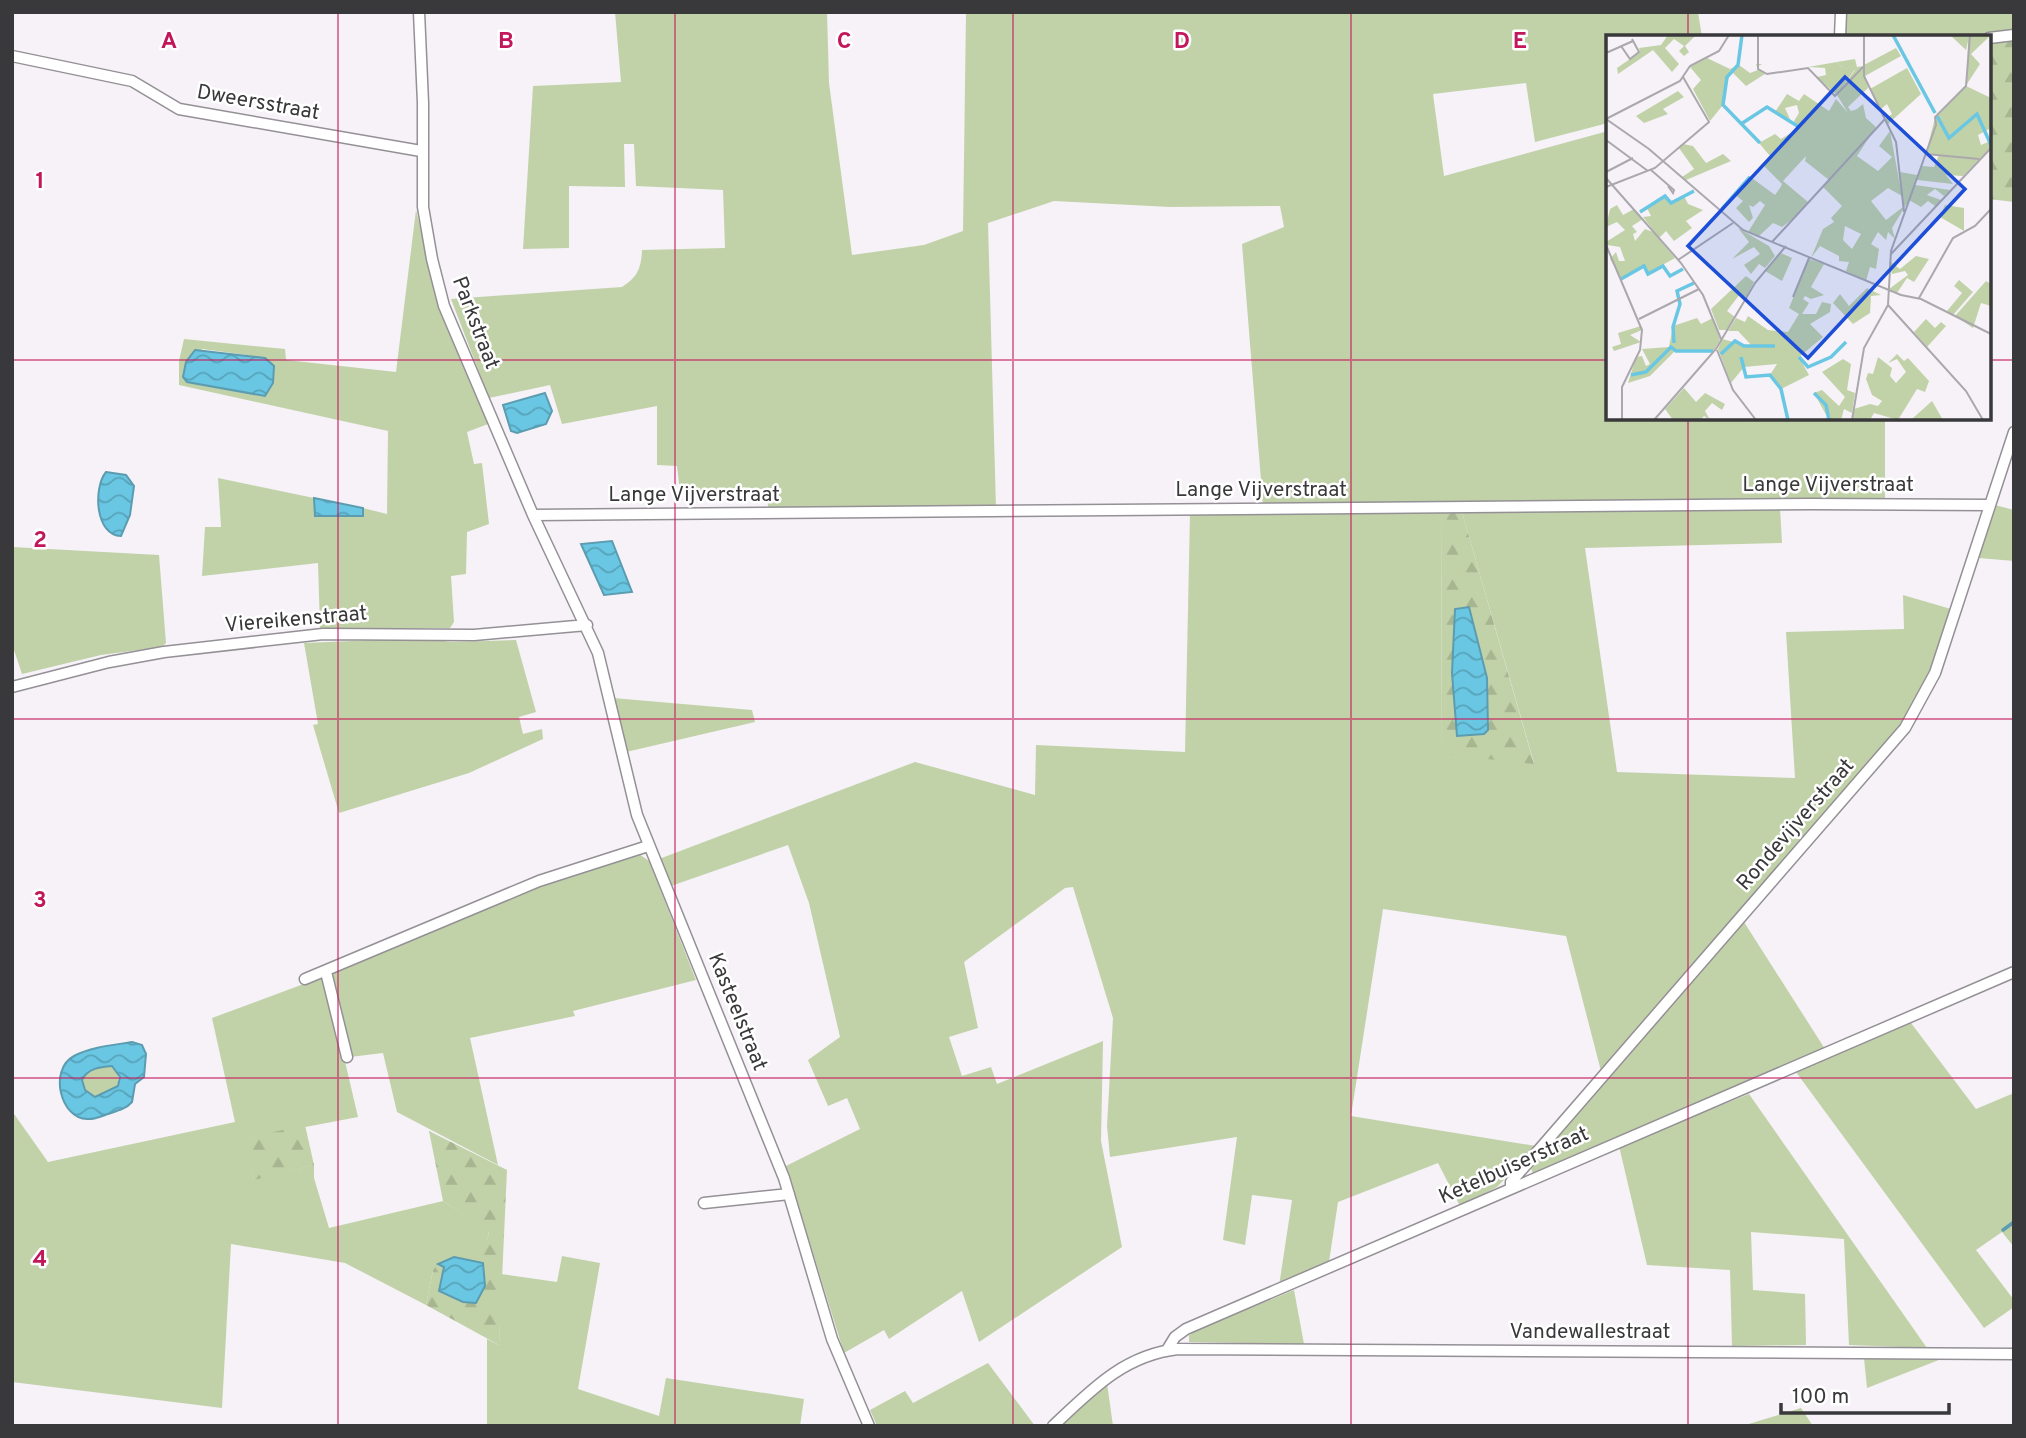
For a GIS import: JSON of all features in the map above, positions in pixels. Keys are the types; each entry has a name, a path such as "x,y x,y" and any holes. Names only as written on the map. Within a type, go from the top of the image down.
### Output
{"street":[{"name":"Parkstraat","path":"419,12 424,103 421,151 424,207 432,259 444,306 533,515 587,625"},
{"path":"1840,35 1841,12"},
{"path":"1991,38 2014,35"},
{"name":"Dweersstraat","path":"12,56 132,81 178,109 421,151"},
{"name":"Rondevijverstraat","path":"1511,1187 1511,1182 1905,728 1935,673 2014,432"},
{"name":"Lange Vijverstraat","path":"533,515 1823,504 1990,505"},
{"name":"Viereikenstraat","path":"12,687 109,662 164,652 323,634 474,635 587,625"},
{"name":"Kasteelstraat","path":"587,625 598,653 626,780 648,846 789,1194 832,1339 869,1426"},
{"path":"305,979 539,881 648,846"},
{"path":"327,972 347,1058"},
{"name":"Ketelbuiserstraat","path":"1053,1426 1093,1388 1128,1363 1153,1352 1167,1350 1175,1337 1186,1329 2013,973"},
{"path":"704,1203 789,1194"},
{"name":"Vandewallestraat","path":"1167,1350 2014,1354"}],"green space":[{"path":"615,12 827,12 829,83 852,255 924,245 963,231 966,12 1698,12 1702,35 1606,35 1606,124 1535,142 1526,83 1433,94 1444,176 1606,132 1606,420 1885,420 1885,498 1263,505 1242,244 1284,227 1280,206 1170,207 1054,201 988,223 996,508 768,507 767,489 680,491 677,466 657,465 657,406 562,424 550,385 489,398 451,299 622,287 638,272 642,250 725,248 723,190 636,186 634,144 624,144 625,187 569,186 569,248 523,249 533,86 621,82"},
{"path":"1844,12 2014,12 2014,30 1985,35 1844,35"},
{"path":"2014,30 2014,202 1991,199 1991,35 1985,35"},
{"path":"416,210 443,319 488,424 467,432 474,464 482,463 489,524 467,532 466,574 451,576 454,622 450,628 320,628 318,563 202,576 205,527 221,527 218,478 314,498 316,516 363,515 363,508 387,514 388,431 179,385 179,361 184,339 285,349 286,360 396,372","holes":["202,349 247,355 274,366 273,373 184,377 186,362"]},
{"path":"1995,505 2014,510 2014,561 1979,558"},
{"path":"1780,508 1782,543 1585,548 1617,772 1795,778 1786,632 1904,629 1903,595 1951,609 1931,672 1913,709 1879,754 1601,1071 1566,936 1383,909 1351,1116 1536,1146 1497,1187 1460,1206 1438,1163 1338,1202 1329,1262 1279,1286 1292,1200 1252,1195 1245,1245 1223,1240 1237,1137 1110,1157 1107,1126 1113,1018 1073,887 1065,888 964,962 978,1028 949,1037 962,1076 991,1067 997,1084 1103,1041 1101,1141 1122,1247 979,1342 962,1291 889,1339 884,1330 844,1353 786,1166 860,1129 847,1098 828,1106 808,1060 840,1037 809,903 788,845 671,886 659,859 915,762 1035,795 1036,745 1185,752 1190,513 1442,511 1441,753 1534,763 1462,512"},
{"path":"1442,511 1462,512 1534,764 1441,754"},
{"path":"12,547 159,555 166,643 162,647 101,655 22,674 12,644"},
{"path":"424,638 450,642 516,640 536,712 519,717 523,734 542,729 543,739 469,773 339,813 313,725 318,724 304,643"},
{"path":"613,698 752,710 755,722 626,752"},
{"path":"639,854 649,861 696,980 573,1011 575,1016 470,1038 498,1165 397,1112 383,1053 350,1057 331,977 336,971 533,886"},
{"path":"1744,922 1825,1049 1533,1174 1531,1168 1534,1162"},
{"path":"325,976 358,1117 247,1138 254,1179 314,1165 314,1178 329,1228 443,1201 489,1231 483,1263 454,1257 433,1270 426,1305 345,1263 231,1244 222,1408 12,1382 12,1111 48,1162 235,1122 212,1018"},
{"path":"1911,1023 1976,1109 2014,1093 2014,1247 2002,1232 1976,1250 2014,1300 2014,1307 1984,1328 1796,1072"},
{"path":"112,1066 118,1071 118,1086 95,1097 85,1090 82,1080 88,1073"},
{"path":"1749,1094 1927,1348 1849,1345 1844,1239 1751,1232 1753,1290 1805,1294 1806,1345 1732,1346 1730,1270 1647,1265 1619,1146"},
{"path":"305,1125 314,1165 254,1180 246,1138"},
{"path":"429,1131 507,1170 499,1345 426,1305 433,1270 438,1264 444,1267 439,1290 485,1286 482,1260 489,1232 443,1201"},
{"path":"562,1256 600,1263 578,1389 659,1416 666,1378 804,1399 800,1426 487,1426 487,1339 499,1345 501,1274 557,1282"},
{"path":"1294,1290 1304,1344 1189,1342 1189,1335 1197,1330"},
{"path":"1864,1358 1944,1358 1867,1388"},
{"path":"988,1363 1035,1426 877,1426 870,1410 905,1391 913,1403"},
{"path":"1107,1383 1113,1426 1061,1426"},
{"path":"1801,1408 1813,1426 1742,1426"}],"water":[{"path":"195,350 265,358 274,366 273,383 265,396 187,382 183,377 186,362"},
{"path":"545,393 552,411 546,424 517,433 511,431 503,405"},
{"path":"106,472 126,475 134,486 130,515 121,536 112,534 101,520 99,489"},
{"path":"314,498 363,508 363,516 315,516"},
{"path":"612,541 632,592 604,595 581,544"},
{"path":"1469,607 1487,678 1488,730 1484,734 1457,736 1452,673 1455,609"},
{"path":"132,1042 142,1045 146,1054 144,1077 135,1084 132,1102 121,1110 95,1118 78,1117 70,1111 61,1093 60,1082 66,1063 87,1050","holes":["112,1066 120,1077 118,1086 95,1097 85,1090 82,1080 91,1071"]},
{"path":"454,1257 483,1263 485,1286 476,1303 463,1302 439,1291 444,1267 438,1264"}],"waterway":[{"path":"2003,1230 2014,1222"}]}
